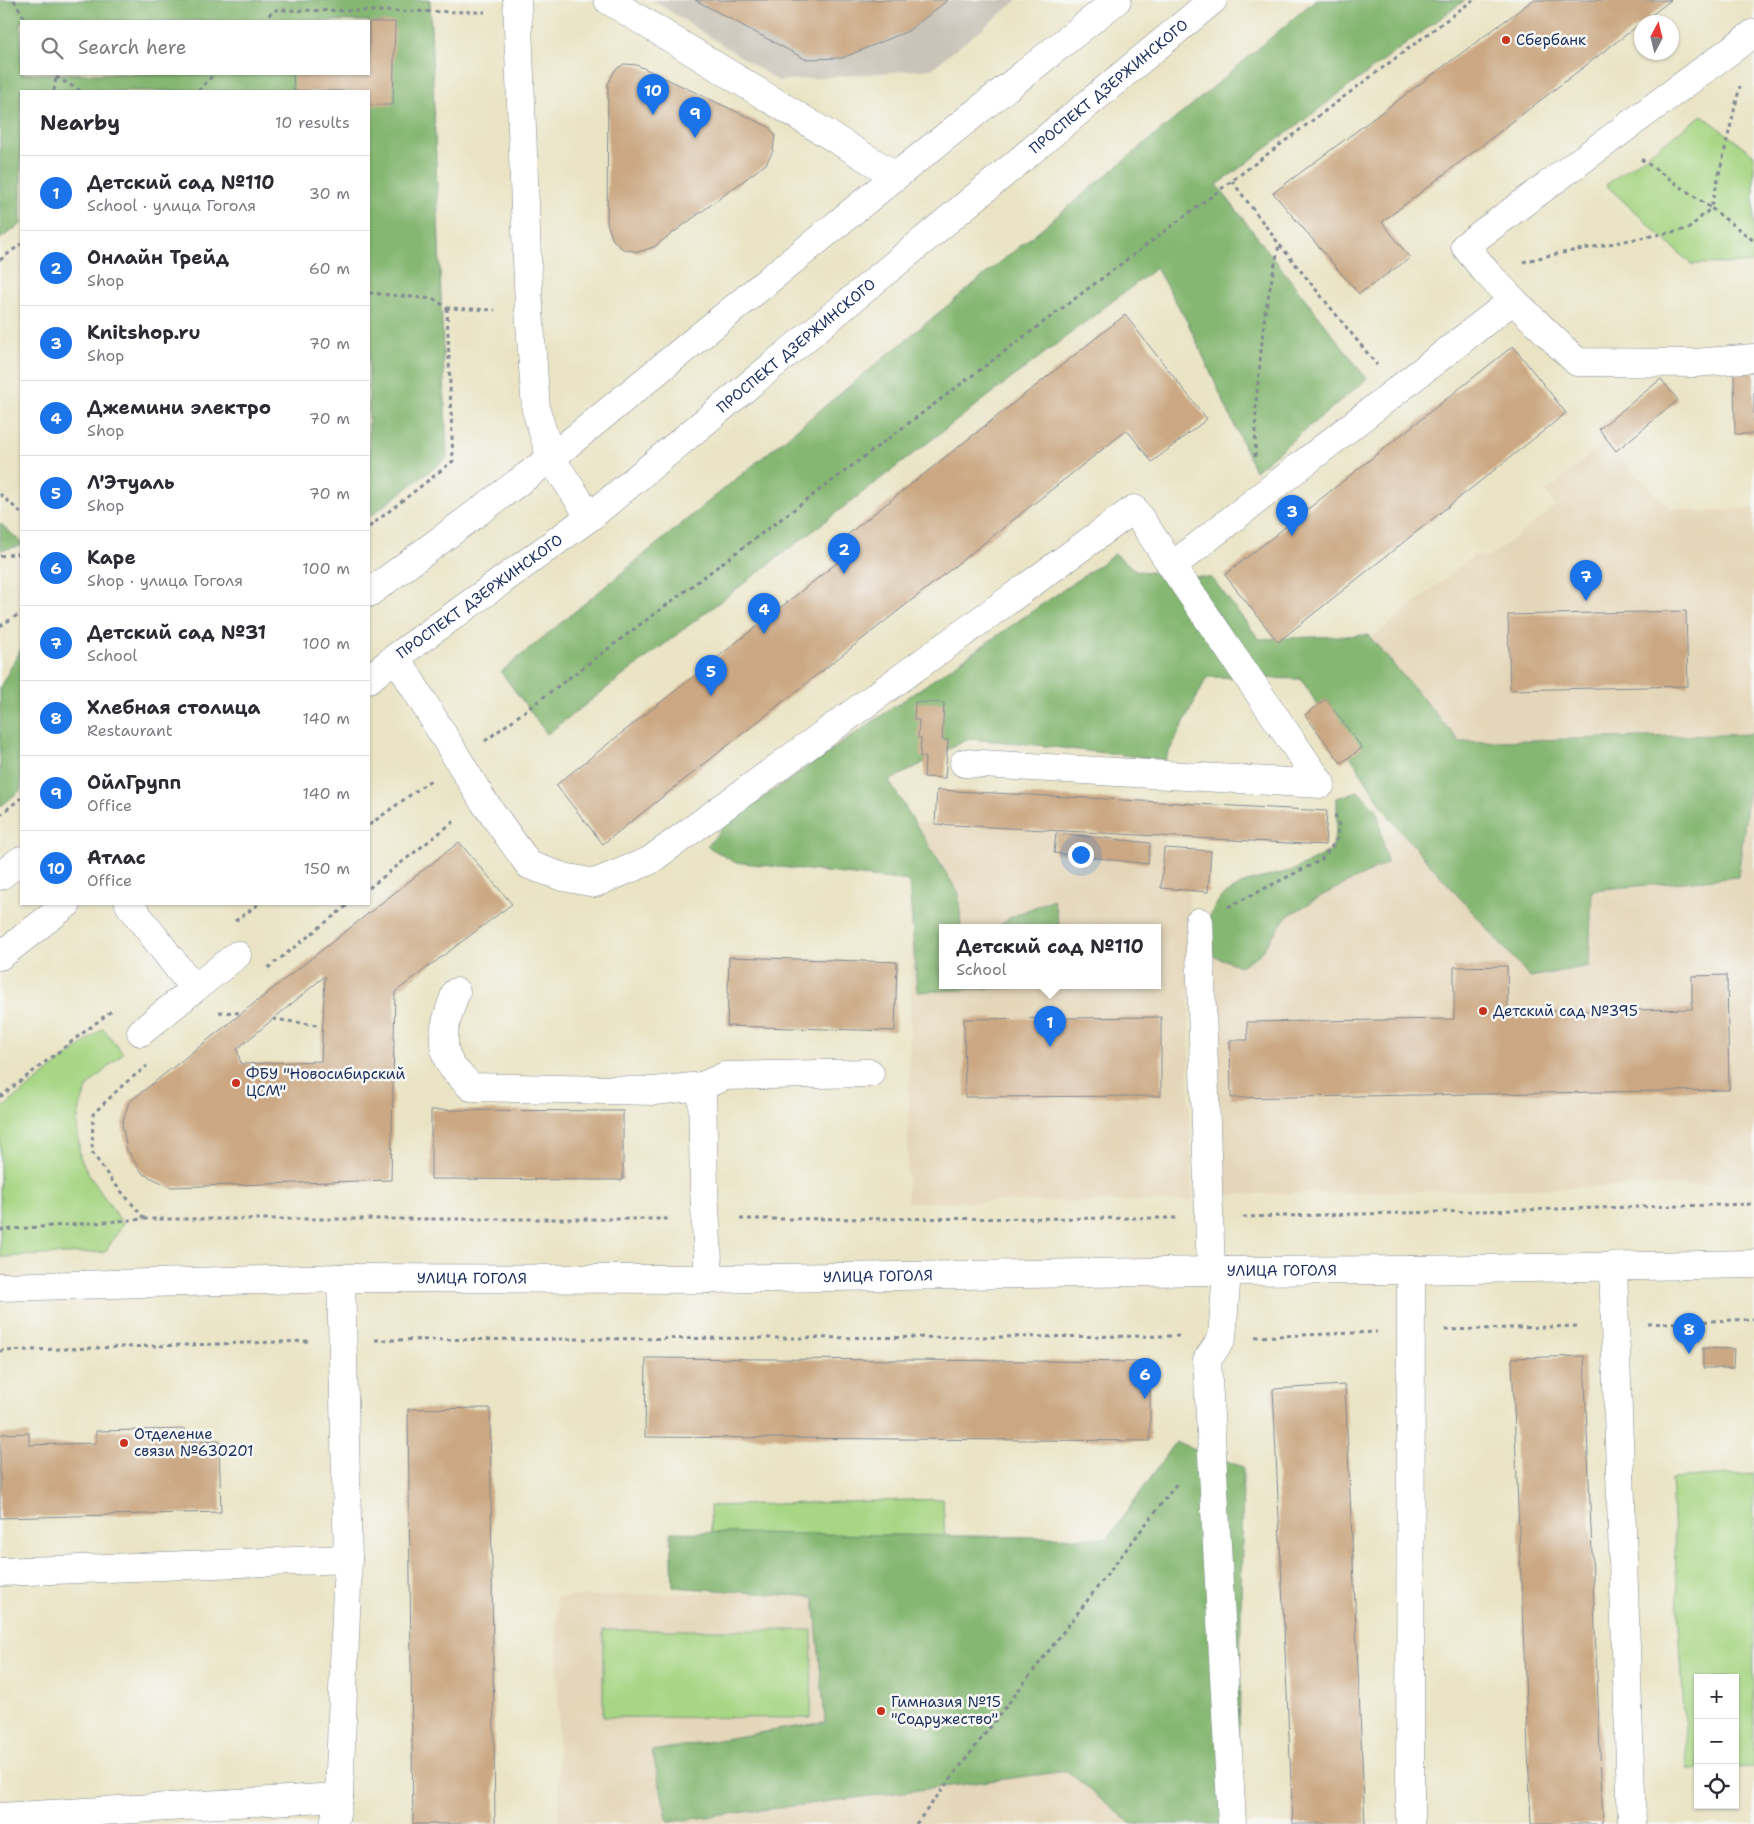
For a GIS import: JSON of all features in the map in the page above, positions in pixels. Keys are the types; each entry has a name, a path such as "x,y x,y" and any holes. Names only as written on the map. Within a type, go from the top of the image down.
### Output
{"main road":[{"path":"608,0 896,176"},
{"path":"370,592 551,458 896,176 1117,0"},
{"name":"ПРОСПЕКТ ДЗЕРЖИНСКОГО","path":"370,678 396,657 590,517 1213,0"},
{"path":"518,6 529,309 536,410 551,458 590,517"},
{"path":"1753,34 1465,246 1513,300 1577,362 1695,362 1754,358"},
{"path":"1172,566 1513,300"},
{"path":"396,657 482,799 529,865 563,878 594,883 649,862 1134,509 1320,784"},
{"path":"964,763 1320,784"},
{"path":"0,876 20,861"},
{"path":"0,956 66,905"},
{"path":"130,905 194,989"},
{"path":"1199,922 1208,1218 1218,1271 1222,1338 1207,1360 1232,1824"},
{"path":"141,1032 237,955"},
{"path":"456,992 446,1020 444,1045 451,1065 471,1087 654,1091 702,1086 725,1076 870,1073"},
{"path":"702,1086 704,1189 709,1279"},
{"name":"УЛИЦА ГОГОЛЯ","path":"0,1287 341,1278 709,1279 1754,1264"},
{"path":"1613,1266 1632,1824"},
{"path":"1410,1824 1411,1270"},
{"path":"334,1824 339,1797 348,1559 341,1278"},
{"path":"0,1572 348,1559"},
{"path":"0,1817 339,1797"}],"path":[{"path":"14,0 25,20"},
{"path":"370,824 459,761 1474,0"},
{"path":"264,20 274,10 518,6"},
{"path":"1487,273 1546,256 1688,229 1711,208 1753,34"},
{"path":"54,90 55,75 79,90"},
{"path":"199,90 213,75"},
{"path":"1612,138 1754,241"},
{"path":"1232,181 1279,244 1397,389"},
{"path":"1254,502 1256,402 1265,312 1279,244"},
{"path":"0,260 20,245"},
{"path":"370,293 434,299 447,308 529,309"},
{"path":"370,526 454,461 447,308"},
{"path":"0,494 20,513"},
{"path":"0,556 20,554"},
{"path":"0,626 20,614"},
{"path":"1199,922 1321,860 1336,840 1339,826 1330,798 1320,784"},
{"path":"0,815 20,799"},
{"path":"370,887 482,799"},
{"path":"268,968 348,905"},
{"path":"213,1012 221,1006"},
{"path":"273,1019 317,1025"},
{"path":"144,1219 109,1177 92,1152 94,1114 124,1084 154,1060"},
{"path":"0,1230 144,1219 707,1220 1208,1218 1754,1204"},
{"path":"0,1351 342,1340 1172,1336 1222,1338 1754,1319"},
{"path":"916,1824 1211,1440"}],"shaded area":[{"path":"653,0 1018,0 931,69 778,81"},
{"name":"Детский сад №395","path":"1605,442 1669,508 1701,512 1754,508 1754,1184 1217,1195 1209,931 1352,858 1414,819 1364,645 1474,555 1488,558 1556,506 1546,492"},
{"path":"914,823 1164,837 1161,888 1189,891 1189,1096 1192,1201 907,1202"},
{"name":"Гимназия №15 \"Содружество\"","path":"1102,1581 1209,1824 559,1824 557,1597"}],"green space":[{"path":"0,0 430,0 447,458 370,516 370,90 20,90 20,225 0,239"},
{"path":"1315,0 1465,0 1217,185 1367,379 1255,471 1188,323 1156,268 547,734 501,672 1198,100"},
{"path":"1702,115 1754,155 1754,263 1691,264 1606,185"},
{"path":"0,523 20,541 20,546 0,550"},
{"path":"1115,554 1137,571 1212,578 1259,639 1368,635 1460,742 1754,734 1754,749 1738,877 1592,890 1589,966 1530,977 1392,821 1301,679 1207,677 1165,760 968,739 889,781 959,894 961,924 939,924 939,989 978,989 917,992 909,881 734,862 707,846 729,821"},
{"path":"20,651 20,791 0,807 0,687"},
{"path":"1358,791 1377,810 1387,863 1323,895 1286,917 1260,954 1240,966 1209,954 1205,923 1221,897 1246,882 1294,870 1332,850 1337,824 1337,798"},
{"path":"1053,899 1059,924 1002,924 1009,918"},
{"path":"103,1028 123,1053 88,1086 81,1104 77,1123 80,1157 89,1175 123,1224 105,1252 0,1257 0,1110"},
{"name":"Гимназия №15 \"Содружество\"","path":"1176,1442 1243,1467 1238,1824 1132,1824 1067,1771 668,1822 652,1751 825,1722 814,1597 673,1587 671,1532 1108,1538"},
{"path":"1754,1473 1754,1767 1739,1768 1739,1674 1694,1674 1694,1769 1687,1769 1671,1479"},
{"path":"943,1499 946,1566 712,1574 710,1506"},
{"path":"603,1630 812,1630 811,1718 603,1717"}],"building":[{"path":"695,0 948,0 908,31 842,58 805,59"},
{"path":"1533,0 1671,0 1651,15 1634,15 1634,28 1382,222 1410,258 1359,294 1273,193"},
{"path":"370,22 395,22 393,105 370,105 370,90 294,90 293,75 370,75"},
{"path":"624,64 637,65 769,127 775,135 773,151 766,164 654,247 638,252 623,249 613,240 607,223 608,84 615,70"},
{"path":"1125,315 1207,419 1152,462 1127,430 603,844 556,785 857,547 847,535"},
{"path":"1513,346 1566,413 1278,642 1225,575"},
{"path":"1734,372 1754,372 1754,434 1735,434"},
{"path":"1661,379 1678,400 1616,451 1599,429"},
{"path":"1686,611 1688,686 1510,690 1508,615"},
{"path":"1326,699 1362,748 1341,763 1305,715"},
{"path":"915,702 944,703 942,740 948,740 945,778 924,777 925,757 920,757 921,738 918,738 919,720 914,720"},
{"path":"937,790 1327,811 1325,845 935,824"},
{"path":"1056,833 1150,843 1148,864 1054,853"},
{"path":"459,842 512,904 395,992 391,1180 171,1187 143,1174 127,1150 122,1124 129,1102","holes":["325,976 321,1061 241,1064 237,1049"]},
{"path":"1164,848 1211,851 1208,892 1161,888"},
{"path":"729,957 897,962 895,1031 727,1026"},
{"path":"1507,966 1508,1012 1692,1009 1692,976 1727,975 1729,1090 1231,1098 1230,1040 1248,1040 1247,1022 1454,1019 1454,967"},
{"path":"1161,1017 1161,1096 965,1097 964,1019"},
{"path":"431,1110 623,1111 623,1180 431,1179"},
{"path":"1703,1348 1734,1349 1733,1368 1703,1368"},
{"path":"1584,1356 1603,1824 1531,1824 1512,1358"},
{"path":"646,1358 1150,1362 1150,1441 645,1437"},
{"path":"1345,1385 1365,1824 1293,1824 1273,1389"},
{"path":"490,1408 495,1824 413,1824 408,1409"},
{"path":"185,1429 185,1441 219,1440 221,1512 0,1518 0,1434 29,1433 29,1445 96,1443 96,1431"}],"place":[{"name":"Сбербанк","path":"1506,40"},
{"name":"Атлас","path":"653,115"},
{"name":"ОйлГрупп","path":"695,138"},
{"name":"Knitshop.ru","path":"1292,536"},
{"name":"Онлайн Трейд","path":"844,574"},
{"name":"Детский сад №31","path":"1586,601"},
{"name":"Джемини электро","path":"764,634"},
{"name":"Л'Этуаль","path":"711,696"},
{"name":"Детский сад №395","path":"1483,1011"},
{"name":"Детский сад №110","path":"1050,1047"},
{"name":"ФБУ \"Новосибирский ЦСМ\"","path":"236,1083"},
{"name":"Хлебная столица","path":"1689,1354"},
{"name":"Каре","path":"1145,1399"},
{"name":"Отделение связи №630201","path":"124,1443"},
{"name":"Гимназия №15 \"Содружество\"","path":"881,1711"}]}
